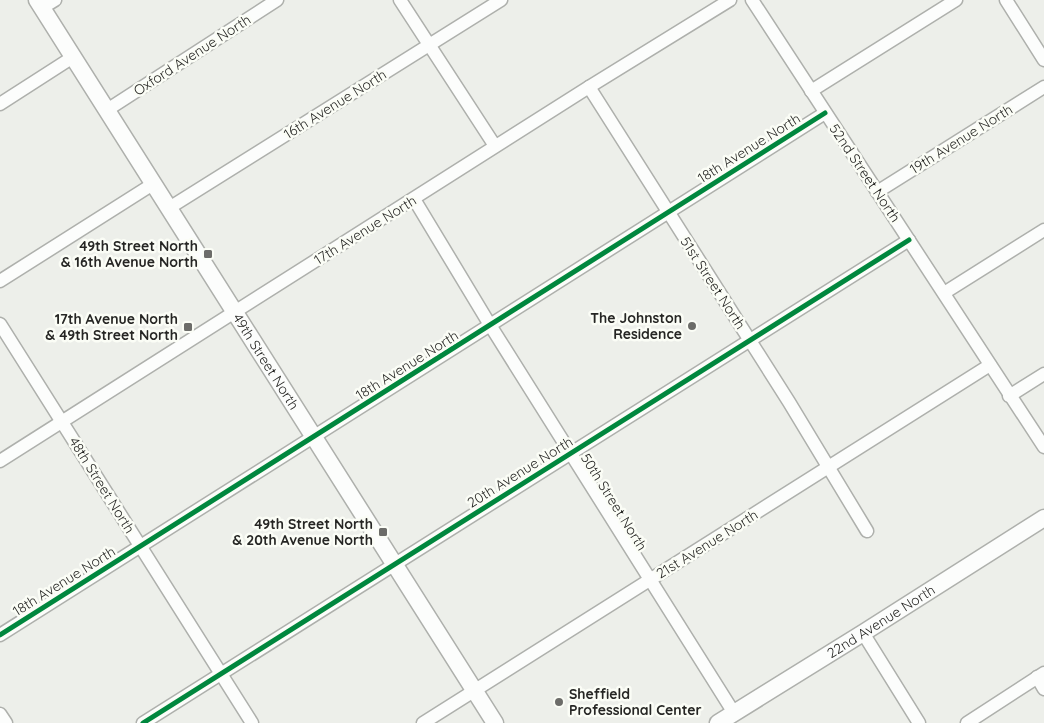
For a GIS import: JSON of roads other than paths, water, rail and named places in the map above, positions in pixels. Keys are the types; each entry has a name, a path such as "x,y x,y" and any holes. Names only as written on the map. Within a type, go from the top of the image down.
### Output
{"main road":[{"name":"49th Street North","path":"45,3 73,57 495,723"},
{"name":"22nd Avenue North","path":"718,723 1044,518"}],"street":[{"name":"Oxford Avenue North","path":"107,110 277,0"},
{"path":"400,0 495,146"},
{"name":"16th Avenue North","path":"169,208 501,0"},
{"name":"17th Avenue North","path":"0,461 495,146 730,0"},
{"name":"52nd Street North","path":"752,0 1044,447"},
{"path":"812,91 956,0"},
{"path":"1006,0 1044,60"},
{"path":"0,104 73,57"},
{"name":"19th Avenue North","path":"877,192 1044,86"},
{"name":"51st Street North","path":"589,87 750,340 867,531"},
{"name":"18th Avenue North","path":"0,635 825,113"},
{"path":"0,281 153,184"},
{"name":"50th Street North","path":"414,199 490,325 734,713"},
{"path":"944,293 1044,230"},
{"name":"20th Avenue North","path":"142,723 909,240"},
{"name":"48th Street North","path":"0,324 252,723"},
{"name":"21st Avenue North","path":"423,723 990,365"},
{"path":"1009,396 1044,374"},
{"path":"863,633 919,723"},
{"path":"967,723 1040,675 1044,689"},
{"path":"0,714 6,723"}],"place":[{"name":"49th Street North & 16th Avenue North","path":"208,254"},
{"name":"The Johnston Residence","path":"692,326"},
{"name":"17th Avenue North & 49th Street North","path":"188,327"},
{"name":"49th Street North & 20th Avenue North","path":"383,532"},
{"name":"Sheffield Professional Center","path":"559,702"}]}
